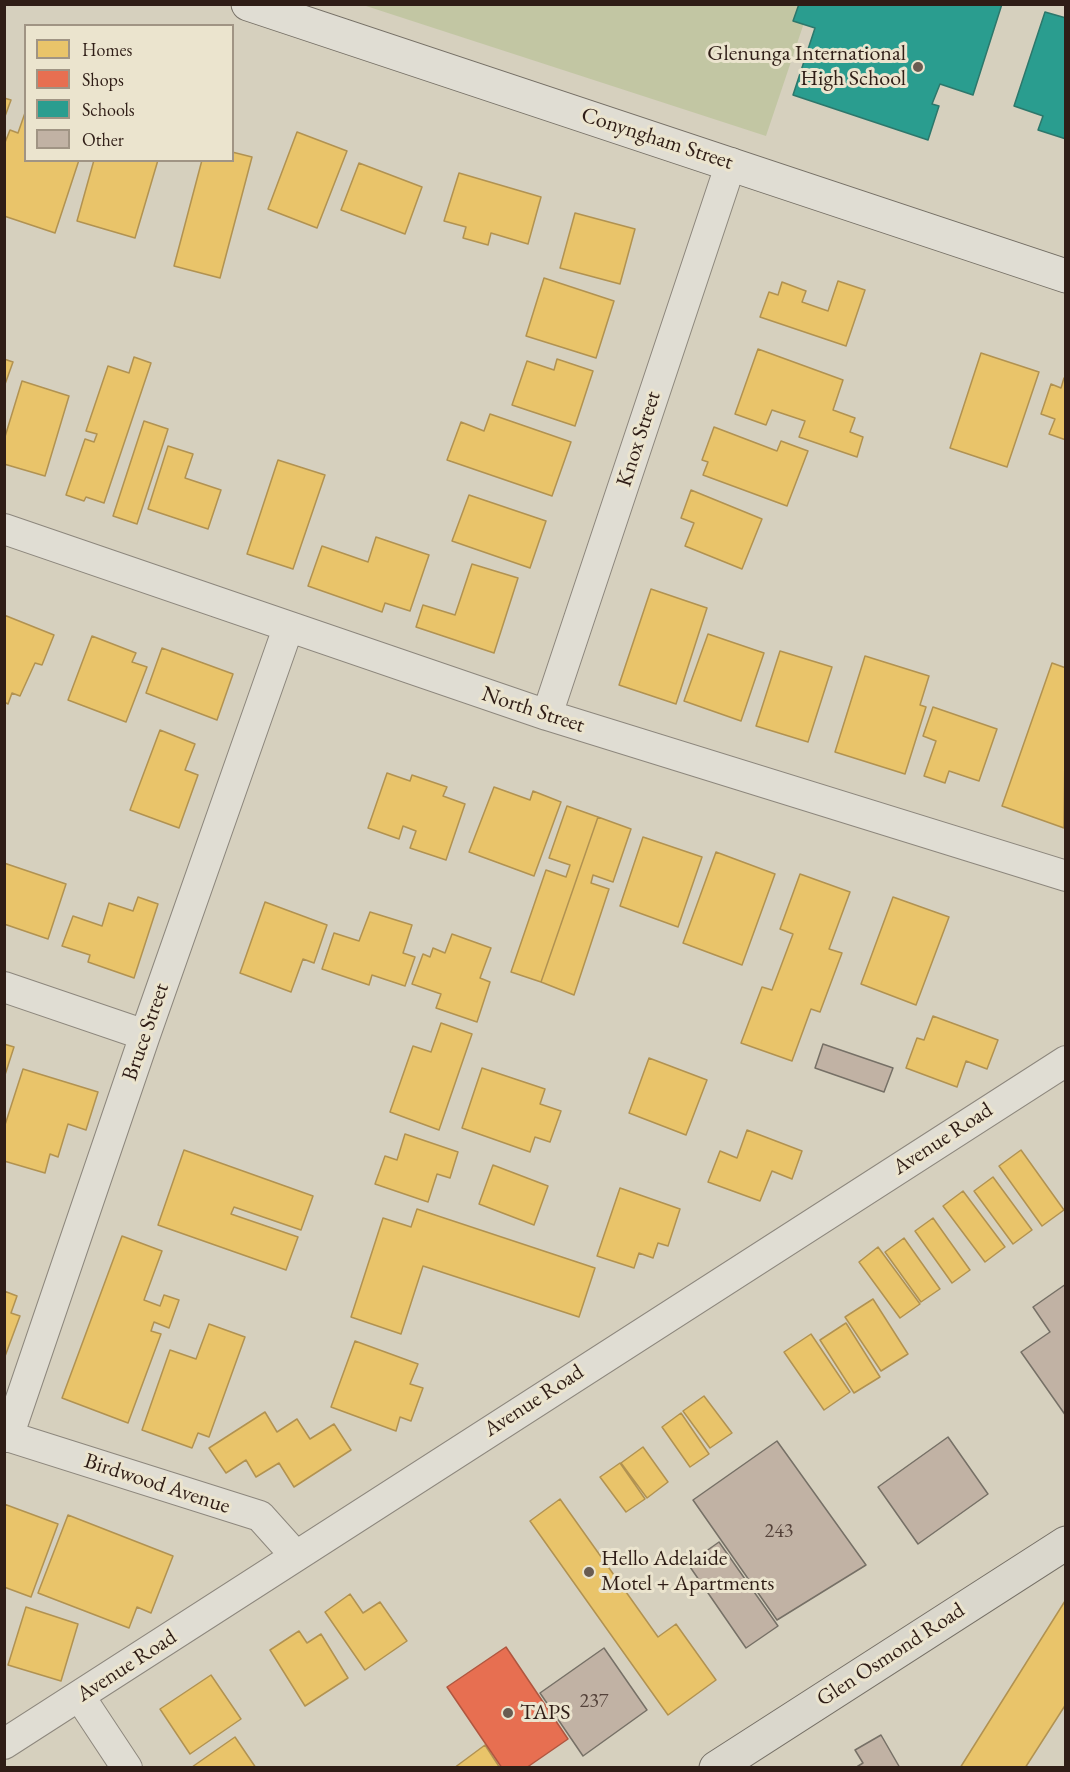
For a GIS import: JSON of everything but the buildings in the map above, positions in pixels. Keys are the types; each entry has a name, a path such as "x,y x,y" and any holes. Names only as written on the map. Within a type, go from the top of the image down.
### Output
{"highway":[{"name":"Glen Osmond Road","path":"716,1767 1065,1543"}],"street":[{"name":"Conyngham Street","path":"248,4 1065,276"},
{"name":"Knox Street","path":"547,715 731,163"},
{"name":"North Street","path":"4,529 547,715 1065,876"},
{"name":"Bruce Street","path":"6,1436 288,628"},
{"path":"4,987 145,1035"},
{"name":"Avenue Road","path":"4,1744 1065,1061"},
{"name":"Birdwood Avenue","path":"6,1436 260,1516 295,1555"},
{"path":"80,1697 127,1767"}],"green space":[{"path":"363,5 810,5 766,136"}],"place":[{"name":"Glenunga International High School","path":"918,67"},
{"name":"Hello Adelaide Motel + Apartments","path":"589,1572"},
{"name":"TAPS","path":"508,1713"}]}
